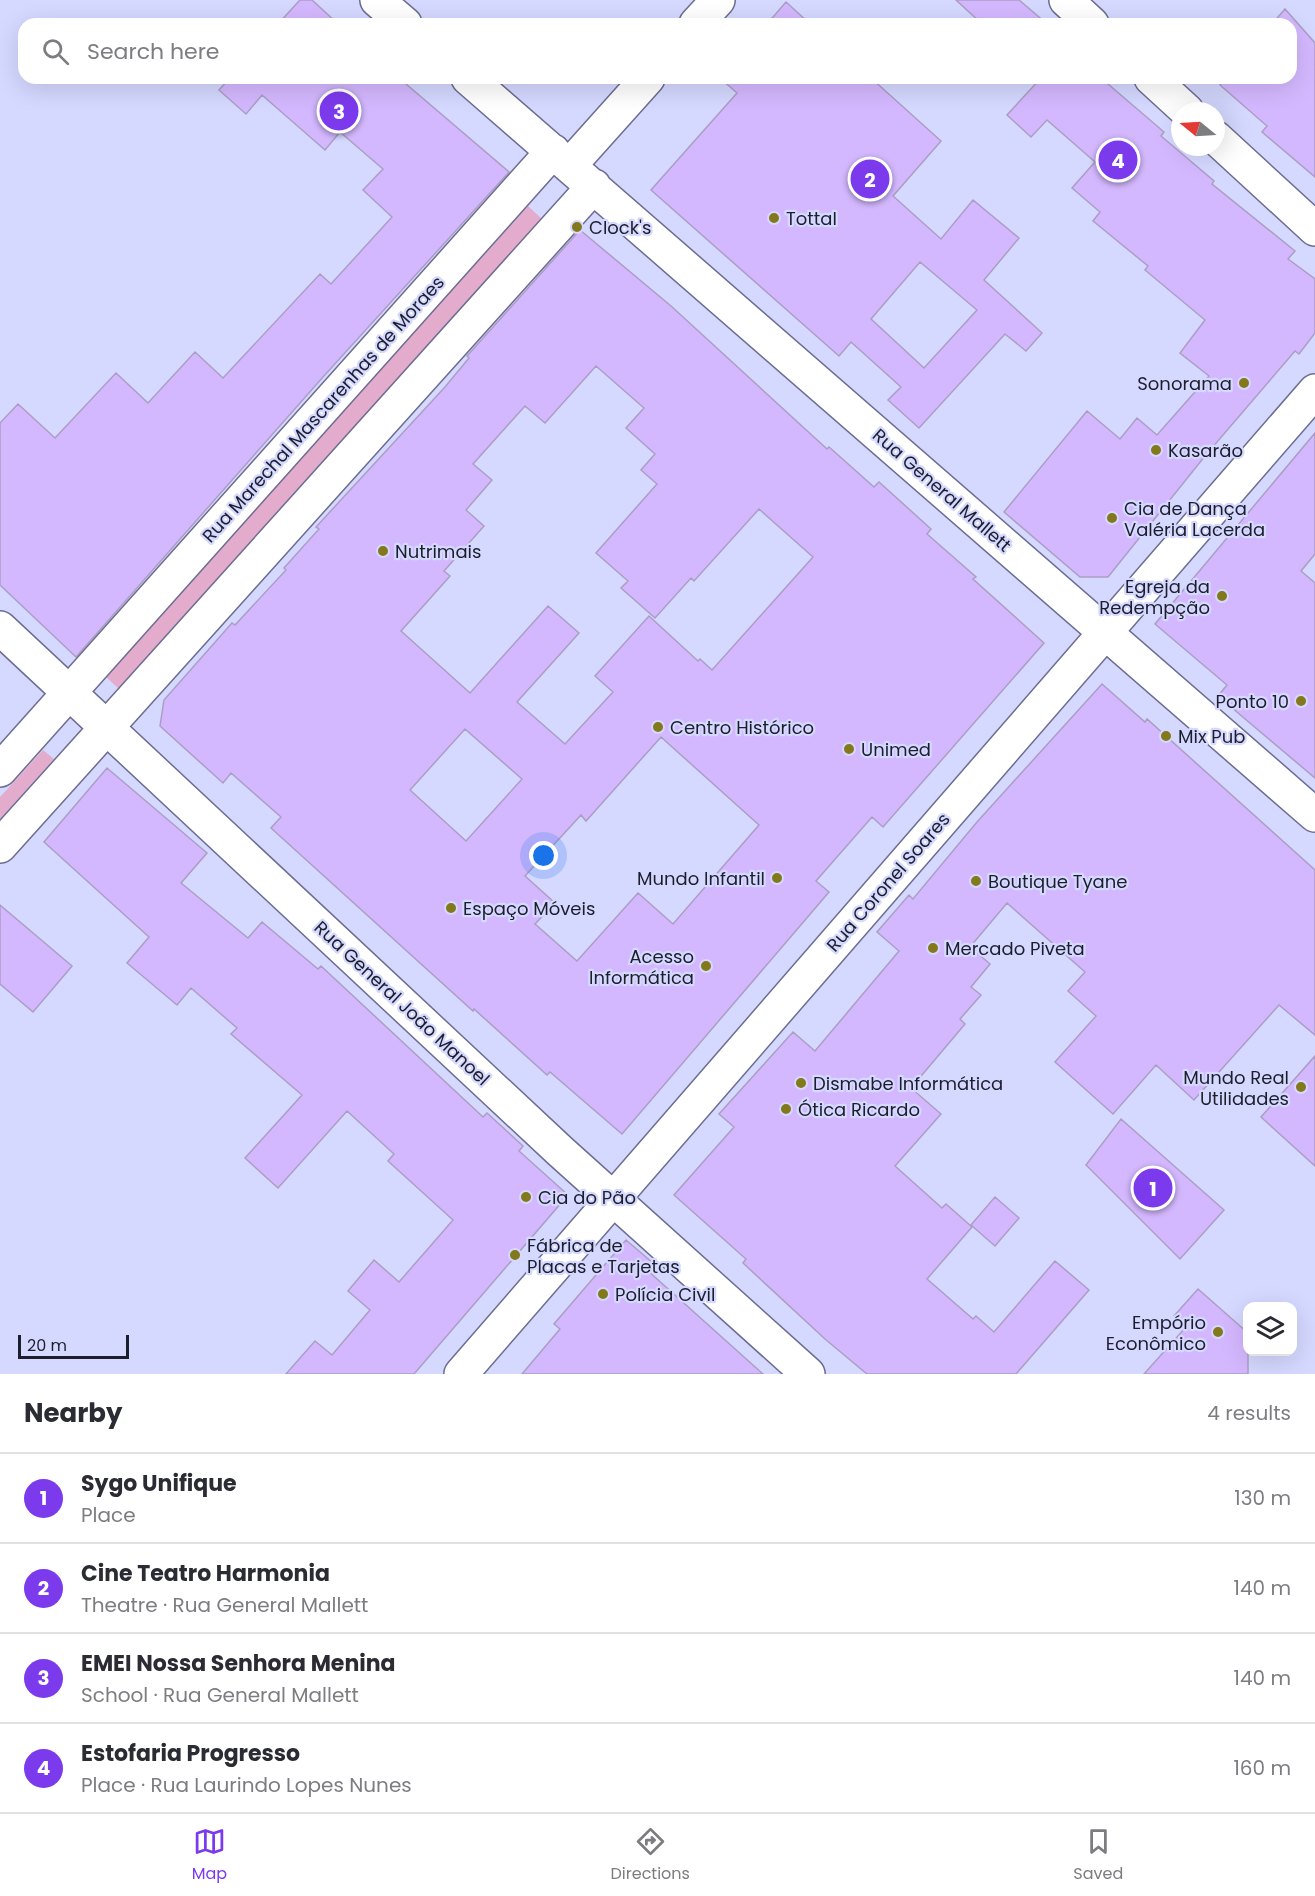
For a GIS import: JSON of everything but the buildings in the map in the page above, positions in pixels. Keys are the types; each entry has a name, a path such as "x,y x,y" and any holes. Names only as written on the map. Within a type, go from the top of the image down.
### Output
{"street":[{"path":"377,0 398,18"},
{"path":"702,18 718,0"},
{"path":"1066,0 1086,18"},
{"name":"Rua General Mallett","path":"475,84 1315,815"},
{"name":"Rua Marechal Mascarenhas de Moraes","path":"0,846 106,727 643,84"},
{"path":"1158,84 1177,102"},
{"path":"1225,146 1315,229"},
{"name":"Rua Marechal Mascarenhas de Moraes","path":"0,770 69,693 572,167"},
{"name":"Rua Coronel Soares","path":"461,1374 1315,391"},
{"name":"Rua General João Manoel","path":"0,628 613,1200 808,1374"}],"shaded area":[{"path":"528,206 542,219 119,689 105,676"},
{"path":"43,750 54,759 0,819 0,797"}],"place":[{"name":"EMEI Nossa Senhora Menina","path":"339,111"},
{"name":"Estofaria Progresso","path":"1118,160"},
{"name":"Cine Teatro Harmonia","path":"870,179"},
{"name":"Tottal","path":"774,218"},
{"name":"Clock's","path":"577,227"},
{"name":"Sonorama","path":"1244,383"},
{"name":"Kasarão","path":"1156,450"},
{"name":"Cia de Dança Valéria Lacerda","path":"1112,518"},
{"name":"Nutrimais","path":"383,551"},
{"name":"Egreja da Redempção","path":"1222,596"},
{"name":"Ponto 10","path":"1301,701"},
{"name":"Centro Histórico","path":"658,727"},
{"name":"Mix Pub","path":"1166,736"},
{"name":"Unimed","path":"849,749"},
{"name":"Mundo Infantil","path":"777,878"},
{"name":"Boutique Tyane","path":"976,881"},
{"name":"Espaço Móveis","path":"451,908"},
{"name":"Mercado Piveta","path":"933,948"},
{"name":"Acesso Informática","path":"706,966"},
{"name":"Dismabe Informática","path":"801,1083"},
{"name":"Mundo Real Utilidades","path":"1301,1087"},
{"name":"Ótica Ricardo","path":"786,1109"},
{"name":"Sygo Unifique","path":"1153,1188"},
{"name":"Cia do Pão","path":"526,1197"},
{"name":"Fábrica de Placas e Tarjetas","path":"515,1255"},
{"name":"Polícia Civil","path":"603,1294"},
{"name":"Empório Econômico","path":"1218,1332"}]}
